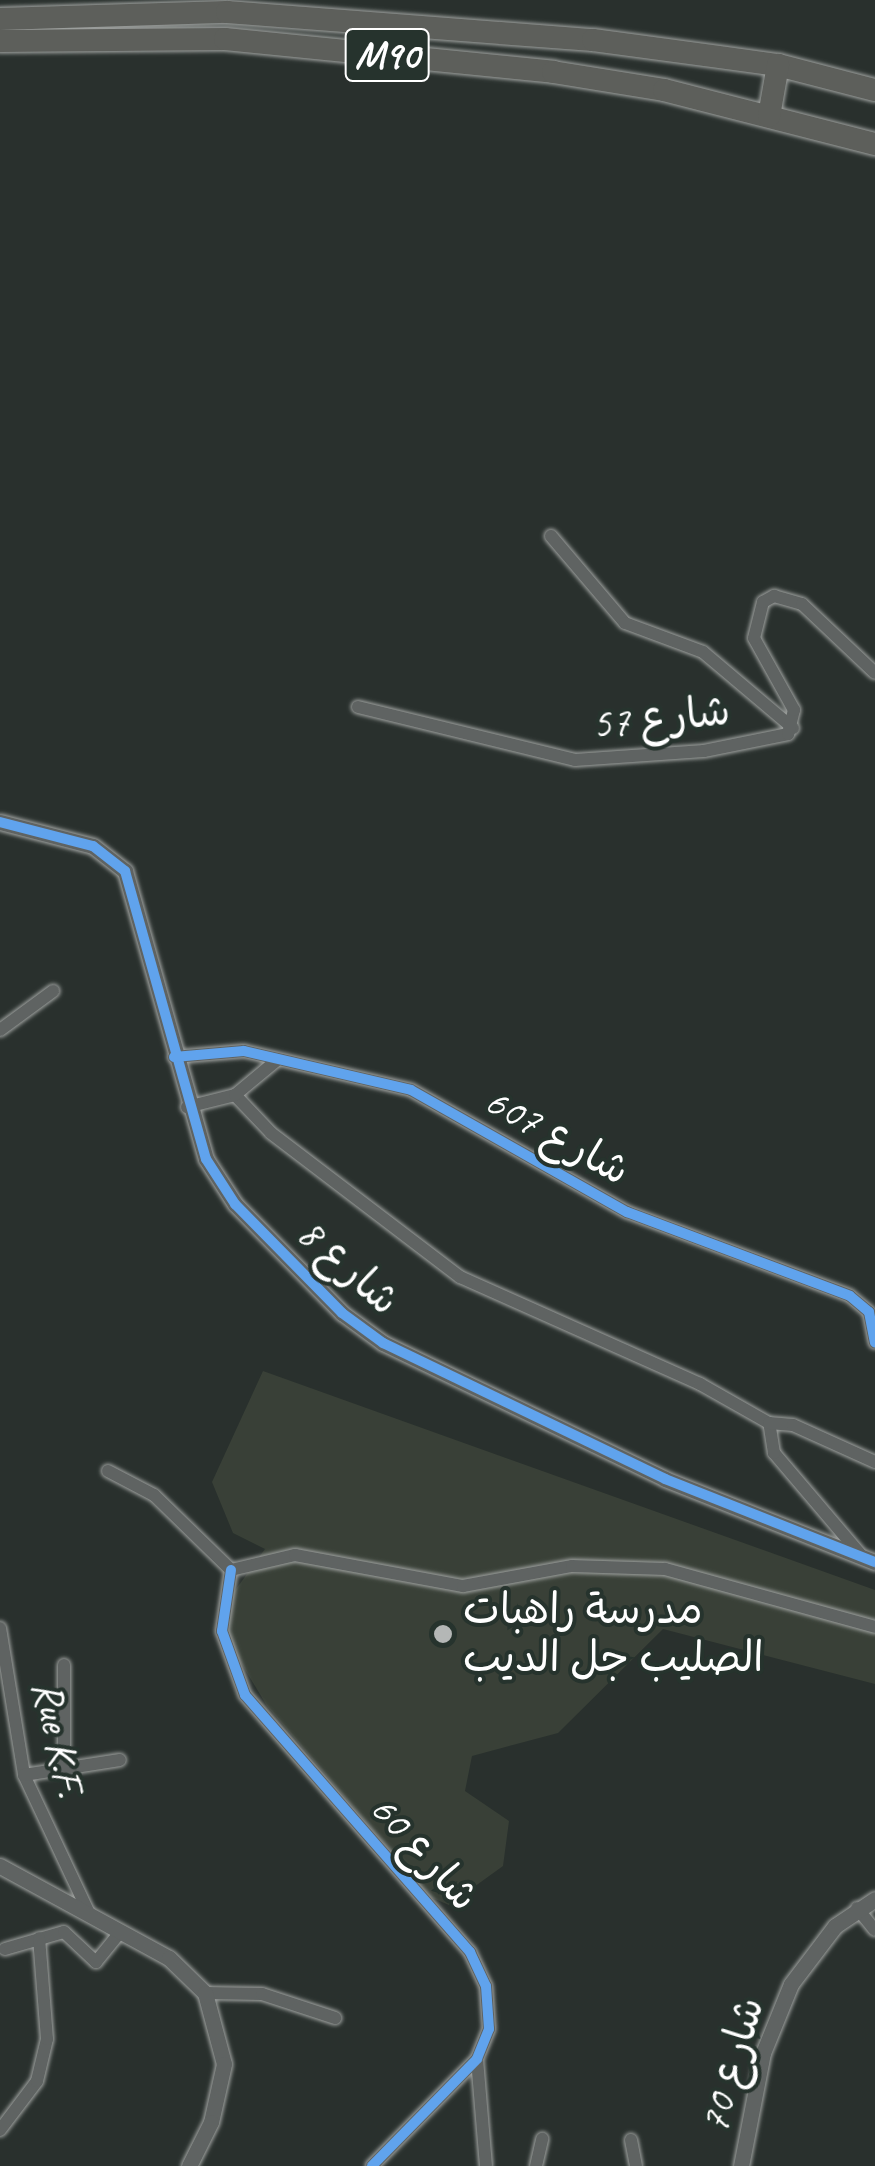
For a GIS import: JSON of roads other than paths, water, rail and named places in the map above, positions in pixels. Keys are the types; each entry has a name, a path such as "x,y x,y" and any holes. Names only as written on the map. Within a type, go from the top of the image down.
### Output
{"highway":[{"name":"M90","path":"0,19 227,12 593,40 778,65 875,90"},
{"name":"M90","path":"0,41 264,43 552,72 769,116 875,144"},
{"path":"769,116 778,65"}],"street":[{"path":"551,536 625,623 704,652 793,728"},
{"name":"شارع 57","path":"358,707 575,760 704,750 793,728 794,710 758,654 755,622 774,596 802,604 875,672"},
{"name":"شارع 8","path":"0,822 93,846 125,871 206,1159 235,1204 371,1336 665,1479 868,1558"},
{"path":"0,1030 52,990"},
{"name":"شارع 607","path":"174,1056 227,1050 410,1090 627,1212 850,1296 869,1312 875,1342"},
{"path":"188,1106 235,1095 276,1061"},
{"path":"235,1095 270,1133 460,1276 700,1384 769,1424 793,1425 875,1462"},
{"path":"769,1424 774,1453 868,1558"},
{"path":"108,1471 154,1495 231,1570 294,1555 463,1586 572,1566 650,1568 875,1627"},
{"name":"شارع 60","path":"231,1570 222,1632 234,1678 481,1969 489,2028 477,2059 486,2166"},
{"name":"Rue K.F.","path":"0,1628 24,1776 89,1913"},
{"path":"64,1664 64,1766"},
{"path":"24,1776 64,1766 120,1760"},
{"path":"0,1866 169,1958 205,1993 224,2064 211,2122 189,2166"},
{"name":"شارع 70","path":"740,2166 778,2011 818,1946 857,1908 875,1898"},
{"path":"857,1908 875,1930"},
{"path":"5,1950 64,1932 96,1962 120,1932"},
{"path":"0,2130 37,2081 48,2039 39,1938"},
{"path":"205,1993 262,1994 335,2018"},
{"path":"372,2166 477,2059"},
{"path":"536,2166 542,2139"},
{"path":"631,2140 636,2166"}],"place":[{"name":"مدرسة راهبات الصليب جل الديب","path":"443,1634"}]}
